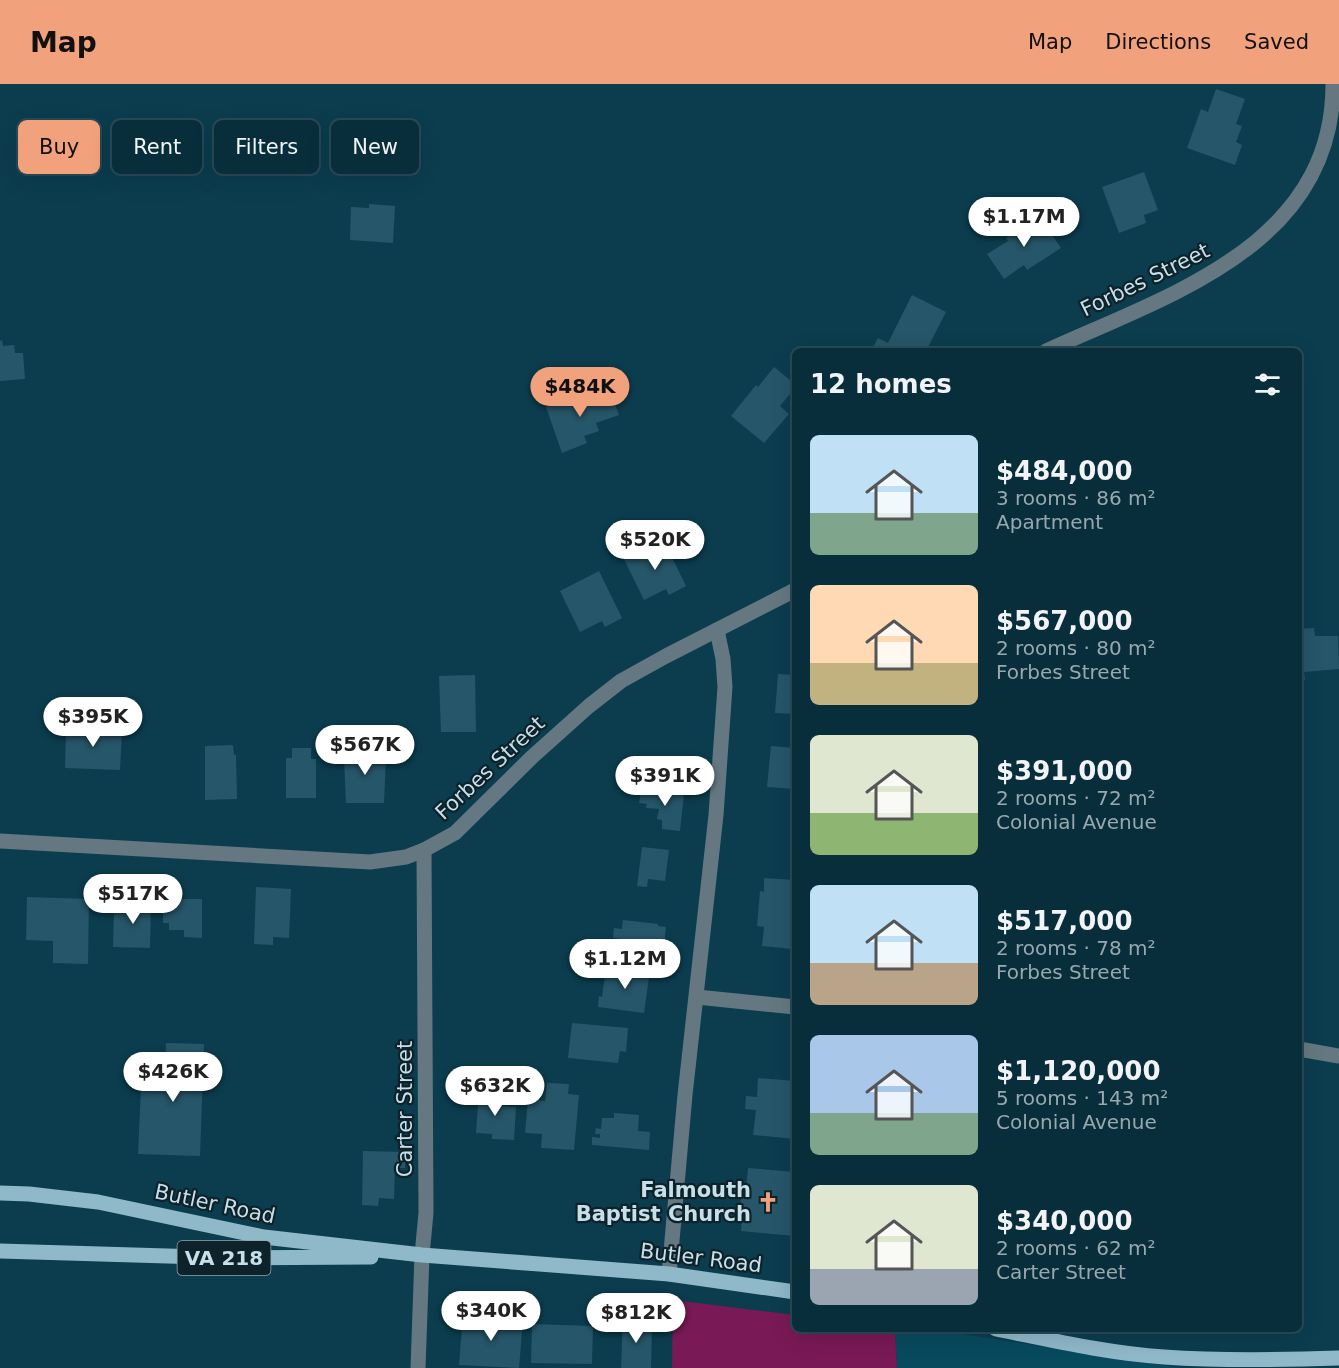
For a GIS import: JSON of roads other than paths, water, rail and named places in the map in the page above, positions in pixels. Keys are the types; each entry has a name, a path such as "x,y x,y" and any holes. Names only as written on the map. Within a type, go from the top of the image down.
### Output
{"main road":[{"name":"Butler Road","path":"0,1193 98,1202 264,1236 422,1255 669,1274 792,1292"},
{"name":"Butler Road","path":"0,1251 316,1259 422,1255"},
{"path":"1010,1332 1083,1347 1162,1357 1263,1360 1339,1358"}],"street":[{"name":"Forbes Street","path":"1053,348 1188,286 1259,240 1305,190 1320,160 1330,129 1333,84"},
{"name":"Forbes Street","path":"0,841 370,862 406,857 455,833 532,757 621,681 792,592"},
{"path":"669,1274 685,1095 716,815 725,687 723,658 717,630"},
{"name":"Carter Street","path":"418,1368 422,1255 426,1213 424,850"},
{"path":"697,997 792,1007"},
{"path":"1302,1049 1339,1056"}],"place":[{"name":"Falmouth Baptist Church","path":"768,1202"}]}
